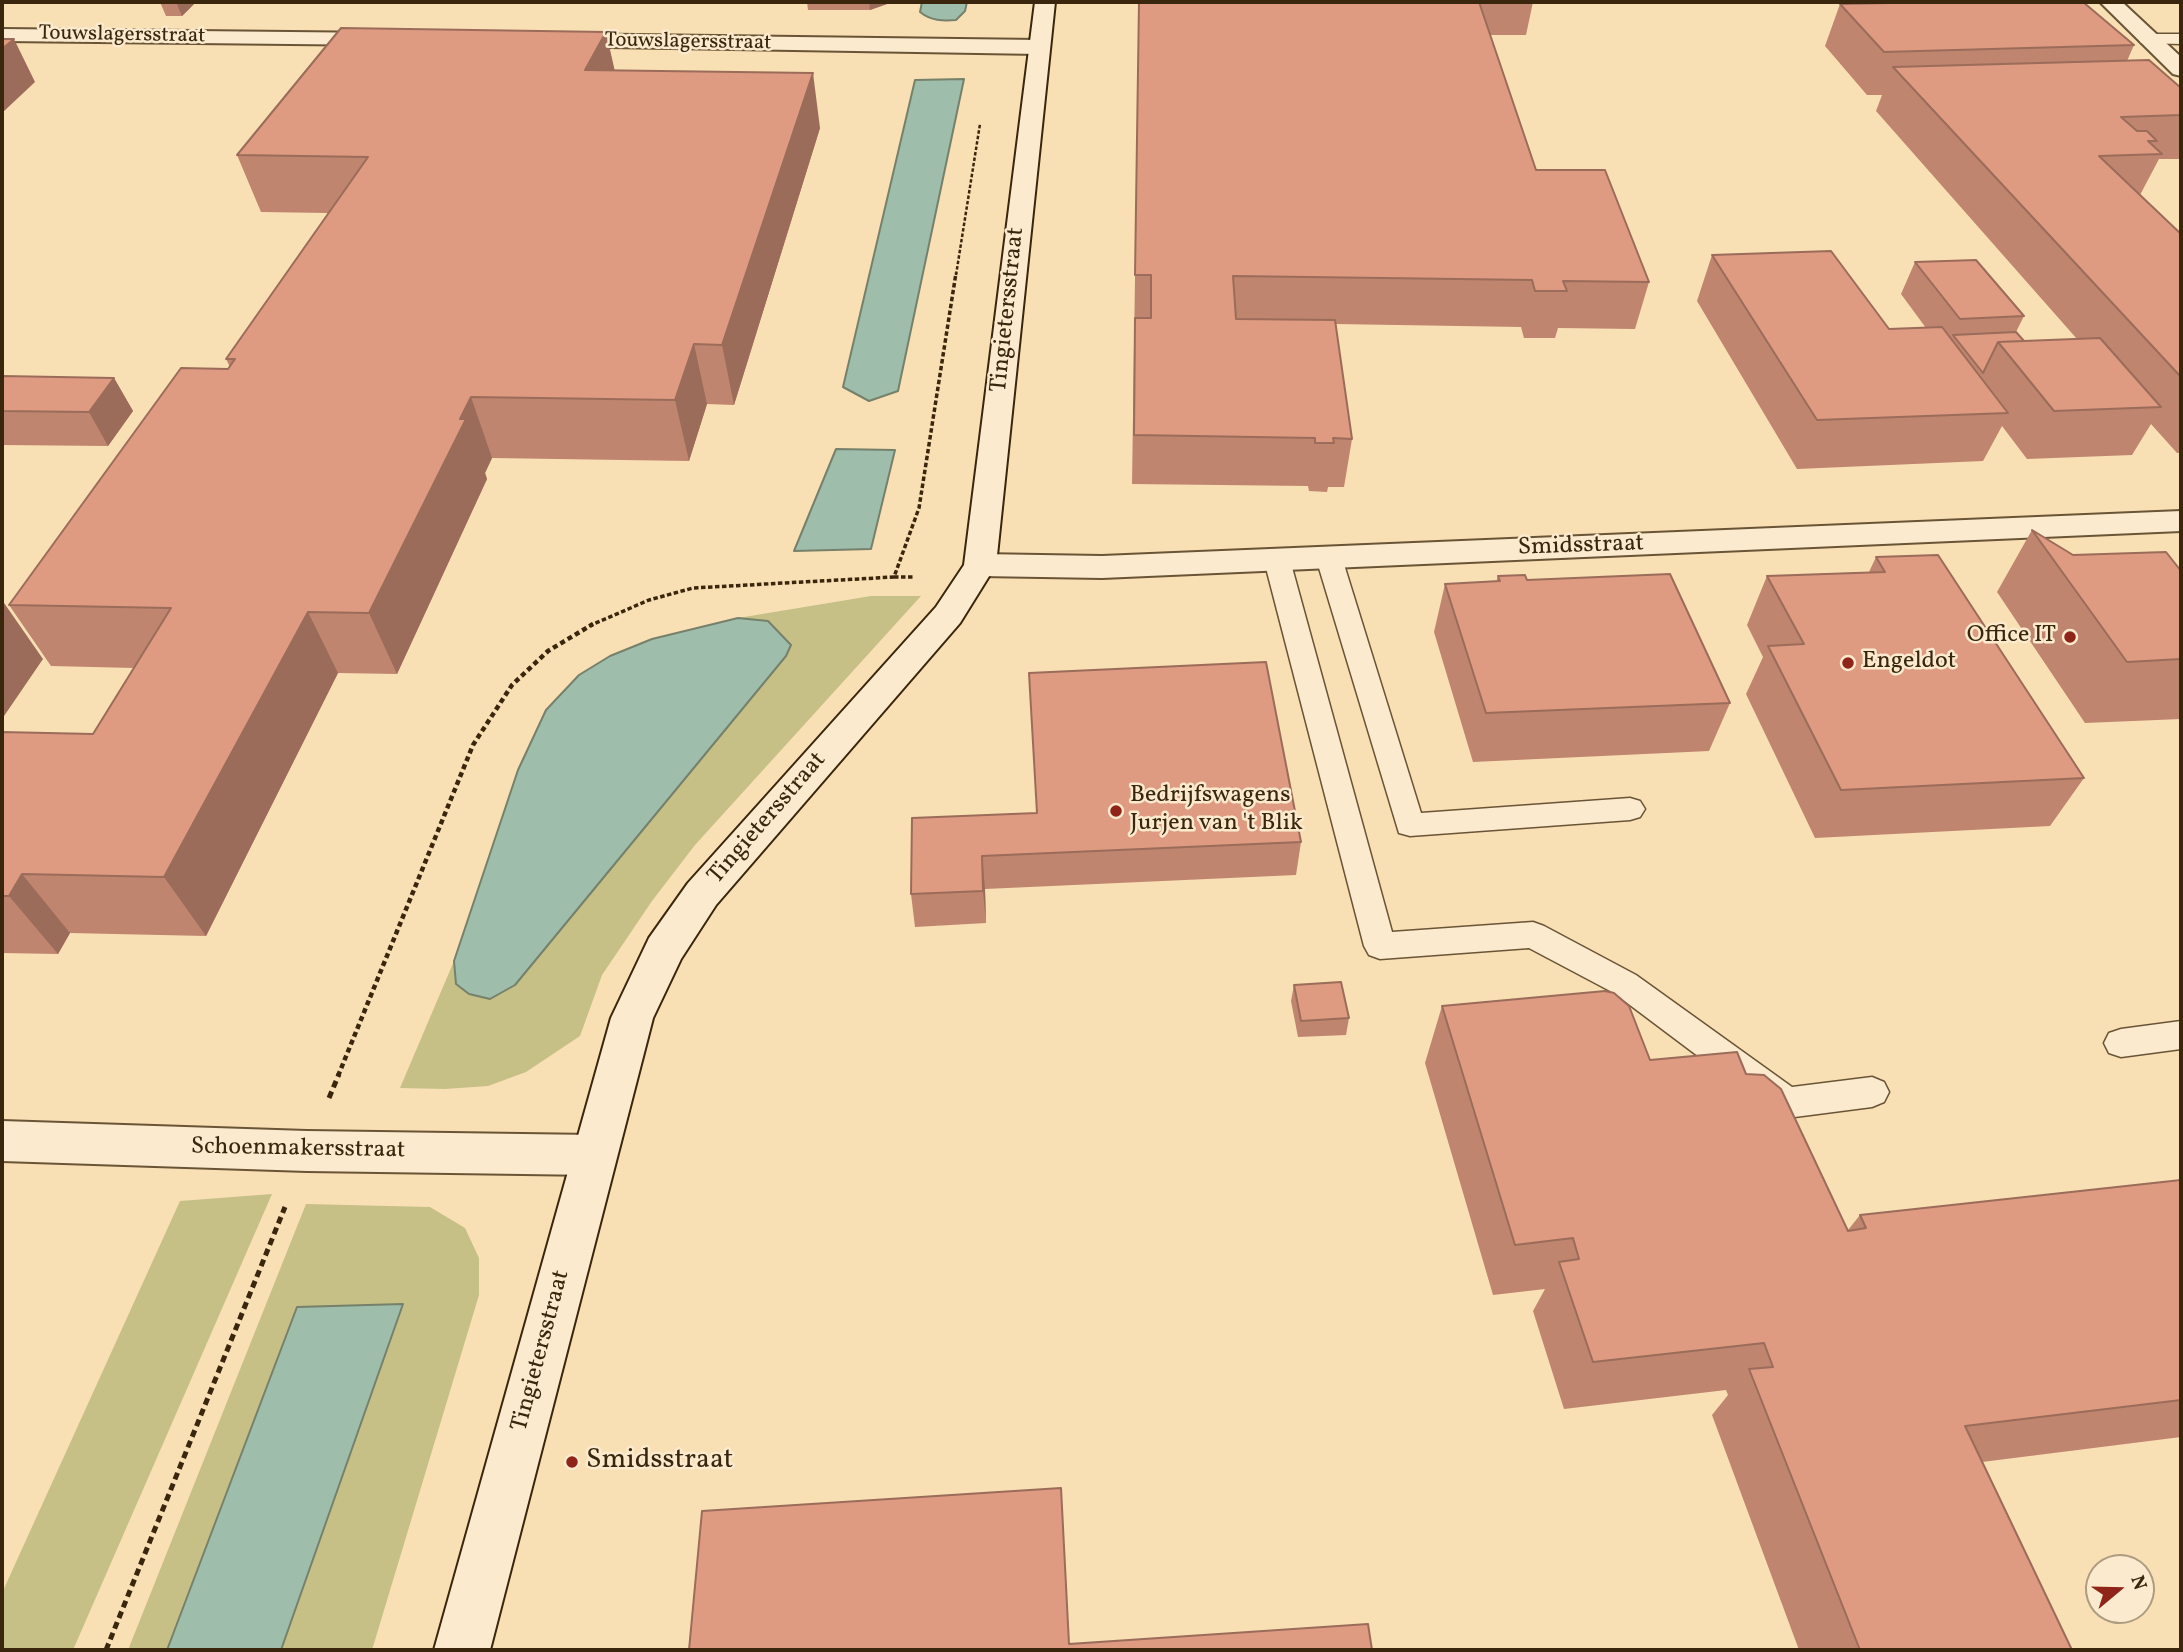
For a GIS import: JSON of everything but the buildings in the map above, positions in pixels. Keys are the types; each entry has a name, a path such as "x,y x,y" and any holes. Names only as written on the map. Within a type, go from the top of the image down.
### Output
{"street":[{"name":"Tingietersstraat","path":"462,1650 632,1018 664,950 702,894 948,615 980,565 1045,2"},
{"path":"2110,2 2181,69"},
{"name":"Touwslagersstraat","path":"2,35 407,40"},
{"name":"Touwslagersstraat","path":"532,41 1039,47"},
{"name":"Smidsstraat","path":"980,565 1102,568 2181,521"},
{"name":"Schoenmakersstraat","path":"2,1141 307,1151 594,1156"}],"lane":[{"path":"2147,39 2181,39"},
{"path":"1329,558 1410,825 1630,809"},
{"path":"1277,560 1380,946 1533,935 1625,984 1787,1102 1872,1092"},
{"path":"2121,1043 2181,1035"}],"path":[{"path":"106,1650 473,744 512,685 548,651 588,626 649,600 693,588 734,584 894,577 919,508 993,47"}],"shaded area":[{"path":"922,2 967,2 965,11 956,20 946,20 933,19 920,12"},
{"path":"964,79 898,391 869,401 843,387 915,80"},
{"path":"836,449 895,450 871,549 794,551"},
{"path":"871,596 921,596 695,845 652,901 602,975 580,1036 526,1072 488,1086 400,1088 454,961 456,984 768,621 738,618"},
{"path":"738,618 768,621 791,645 786,656 515,985 490,999 469,994 456,984 454,961 518,770 546,710 579,675 610,656 652,639"},
{"path":"272,1194 73,1650 2,1650 2,1593 180,1201"},
{"path":"306,1204 430,1207 465,1228 479,1258 479,1295 372,1650 281,1650 402,1304 297,1308 167,1650 128,1650"},
{"path":"403,1304 281,1650 167,1650 297,1307"}],"place":[{"name":"Office IT","path":"2070,637"},
{"name":"Engeldot","path":"1848,663"},
{"name":"Bedrijfswagens Jurjen van 't Blik","path":"1116,811"},
{"name":"Smidsstraat","path":"572,1462"}]}
